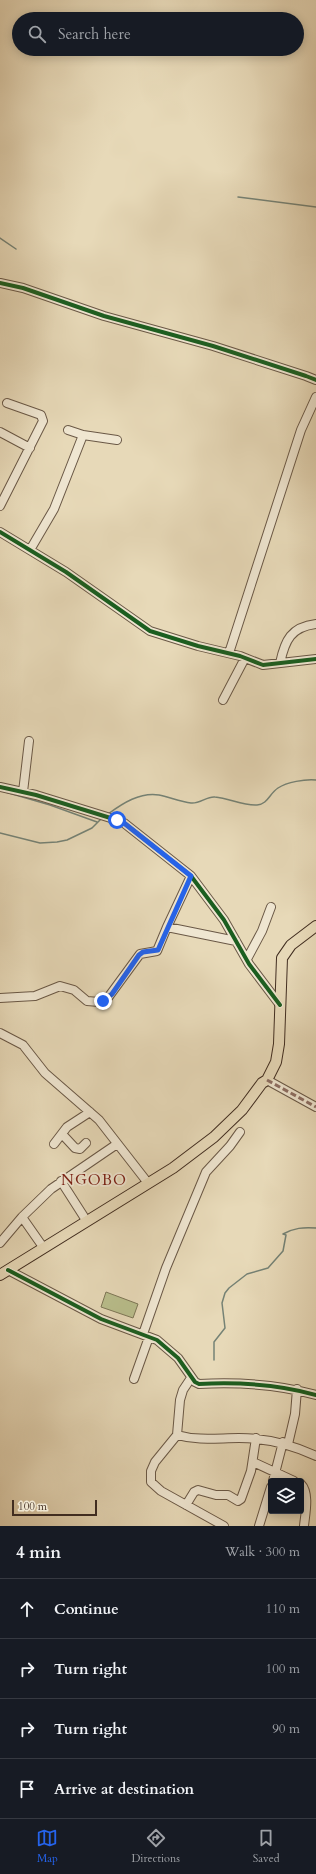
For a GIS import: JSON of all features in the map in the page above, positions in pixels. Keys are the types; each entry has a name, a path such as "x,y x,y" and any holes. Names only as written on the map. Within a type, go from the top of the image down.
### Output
{"main road":[{"path":"4,1272 86,1220 173,1168 227,1125 242,1110 262,1083 267,1080 276,1062 278,1052 282,958 292,945 316,926"}],"street":[{"path":"0,283 23,288 104,316 226,350 316,380"},
{"path":"229,653 301,430 316,396"},
{"path":"0,506 41,425 42,417 7,403"},
{"path":"68,430 117,440"},
{"path":"0,432 30,448"},
{"path":"30,550 54,509 83,434"},
{"path":"0,532 66,572 150,631 198,646 229,653 263,665 316,659"},
{"path":"280,663 284,644 288,638 301,627 316,624"},
{"path":"223,700 245,658"},
{"path":"23,792 29,740"},
{"path":"0,788 23,792 98,813 117,820 130,828 191,876 224,920 247,959 280,1006"},
{"path":"0,998 35,996 60,986 74,990 87,1001 103,1001 112,994 139,955 143,952 158,950 191,876"},
{"path":"247,959 262,931 271,907"},
{"path":"167,927 236,941"},
{"path":"0,1033 23,1044 45,1073 99,1120 148,1182"},
{"path":"267,1080 316,1107"},
{"path":"54,1144 67,1127 90,1112"},
{"path":"134,1379 166,1268 206,1172 230,1146 240,1132"},
{"path":"62,1134 75,1148 80,1149 86,1144"},
{"path":"0,1243 22,1216 37,1201 61,1181 117,1144"},
{"path":"61,1181 86,1220"},
{"path":"22,1216 43,1247"},
{"path":"4,1272 101,1319 146,1336 164,1345 178,1358 195,1382 199,1384 246,1384 298,1389 316,1394"},
{"path":"192,1378 183,1390 180,1400 178,1435 156,1462 151,1471 151,1482 161,1491 224,1526"},
{"path":"274,1478 295,1414 298,1389"},
{"path":"178,1435 195,1440 256,1438 286,1443 316,1456"},
{"path":"186,1505 194,1492 198,1490 216,1495 228,1495 238,1501 240,1500 253,1462 256,1438"},
{"path":"253,1462 288,1478"},
{"path":"304,1488 306,1497 304,1526"},
{"path":"260,1526 268,1498"}],"green space":[{"path":"106,1292 138,1304 133,1318 101,1307"}],"waterway":[{"path":"238,197 316,207"},
{"path":"0,238 16,249"},
{"path":"108,814 132,799 145,795 159,795 191,803 215,797 257,805 264,803 275,790 286,784 296,781 316,780"},
{"path":"2,791 50,805 97,822"},
{"path":"0,833 40,843 57,842 67,840 92,828 102,818"},
{"path":"214,1360 214,1342 225,1328 222,1303 225,1293 247,1274 268,1268 283,1251 286,1235 283,1234 299,1228 316,1228"}],"marked path":[{"path":"267,1080 316,1107"}],"cycle path":[{"path":"0,283 23,288 104,316 213,346 316,380"},
{"path":"0,532 66,572 150,631 198,646 240,656 263,665 316,659"},
{"path":"0,787 36,795 124,823 191,876 224,920 249,964 280,1005"},
{"path":"8,1270 101,1319 157,1340 178,1358 195,1382 199,1384 229,1383 273,1386 316,1395"}],"district":[{"name":"NGOBO","path":"94,1180"}],"route":[{"path":"103,1001 112,994 118,983 141,953 158,950 191,876 124,823 117,820"}]}
